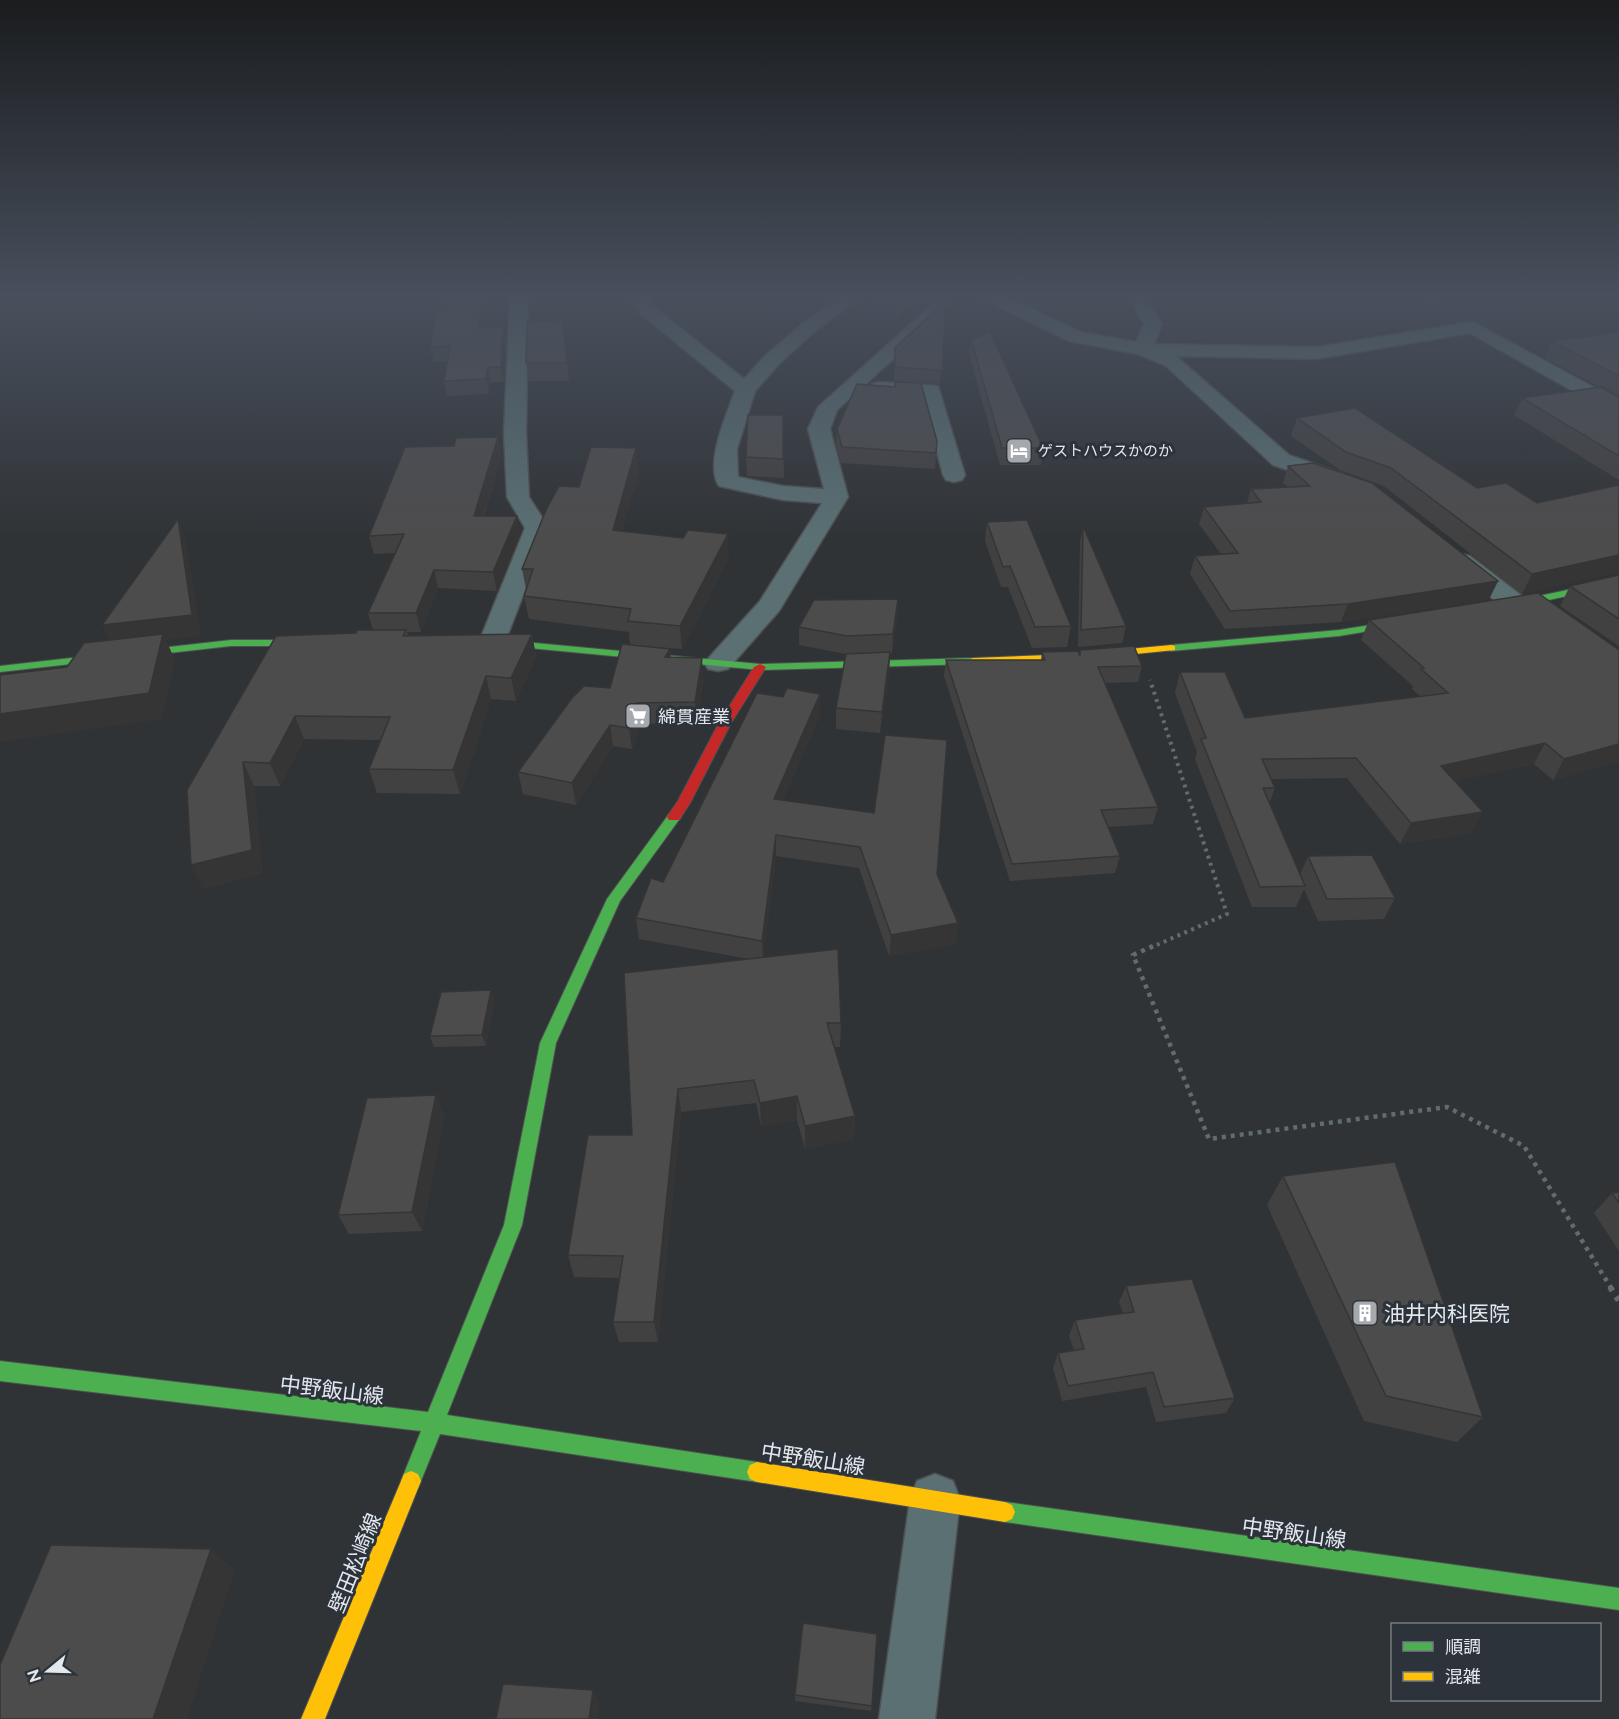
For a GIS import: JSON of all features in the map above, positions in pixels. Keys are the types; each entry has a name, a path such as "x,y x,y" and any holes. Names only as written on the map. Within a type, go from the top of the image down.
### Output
{"street":[{"path":"517,377 515,433 518,497 537,528 486,642 760,667 880,665 1076,657 1339,633 1417,621"},
{"path":"729,377 745,390"},
{"path":"757,377 745,390 726,449 727,481 783,494 837,497"},
{"path":"718,663 770,605 837,497 819,429 828,407 861,377"},
{"path":"1190,377 1281,460 1354,486"},
{"path":"1562,377 1619,409"},
{"path":"850,387 931,390 954,475"},
{"path":"1446,549 1525,603 1561,622"},
{"path":"1484,610 1619,582"},
{"path":"0,669 231,643 326,643"},
{"name":"壁田松崎線","path":"313,1719 435,1423 513,1225 548,1043 614,899 684,803 725,723 760,667"},
{"name":"中野飯山線","path":"0,1371 435,1423 935,1499 1035,1517 1619,1599"},
{"path":"907,1719 935,1499"}],"path":[{"path":"1140,651 1227,914 1133,956 1209,1139 1447,1107 1524,1146 1619,1301"}],"building":[{"path":"445,377 486,377 486,379 444,381"},
{"path":"982,377 1011,377 1043,448 1002,448"},
{"path":"895,382 921,383 937,441 936,453 842,447 837,429 857,384 895,387"},
{"path":"1601,387 1619,397 1619,456 1522,398"},
{"path":"1355,408 1477,488 1506,483 1537,503 1619,485 1619,555 1532,574 1391,468 1346,452 1297,418"},
{"path":"748,415 783,415 783,459 746,457"},
{"path":"498,437 474,516 517,516 493,572 434,570 416,613 368,613 404,534 369,536 405,447 454,446 456,438"},
{"path":"591,447 636,448 613,530 683,538 688,530 728,534 680,626 628,621 631,609 524,596 533,569 522,569 546,510 559,486 579,487"},
{"path":"1313,463 1372,483 1498,581 1348,604 1230,611 1195,556 1238,553 1204,507 1261,502 1251,489 1310,486 1288,466"},
{"path":"178,519 192,615 102,625"},
{"path":"1027,520 1071,626 1035,627 1010,566 1003,567 987,522"},
{"path":"1083,526 1126,626 1081,630"},
{"path":"1619,575 1619,619 1570,586"},
{"path":"1538,593 1619,650 1619,744 1564,759 1545,743 1441,766 1483,812 1411,823 1356,758 1262,759 1275,788 1263,788 1305,886 1260,887 1201,739 1206,738 1180,672 1225,672 1245,718 1448,693 1421,669 1424,668 1369,620"},
{"path":"898,599 893,634 847,636 799,627 814,600"},
{"path":"357,630 406,630 403,636 532,634 511,678 486,676 453,770 369,769 390,717 295,716 270,763 243,762 252,850 191,865 187,790 276,636 356,633"},
{"path":"163,634 149,693 0,714 0,675 67,667 84,643"},
{"path":"622,644 670,649 665,657 702,658 695,702 637,703 629,728 610,725 572,783 518,772 572,698 584,686 610,688"},
{"path":"1134,646 1142,666 1098,667 1158,807 1101,810 1120,856 1012,864 946,660 1045,660 1042,652 1078,651 1080,656 1080,650"},
{"path":"890,652 882,712 836,708 846,654"},
{"path":"787,688 820,694 774,799 874,813 885,735 947,740 937,874 958,923 891,935 860,847 776,835 762,941 636,918 651,878 663,882 757,693 783,697"},
{"path":"1372,855 1395,898 1327,899 1308,856"},
{"path":"838,949 841,1023 827,1023 855,1116 805,1126 797,1096 760,1103 754,1080 678,1089 654,1322 613,1322 623,1256 568,1255 588,1135 632,1135 624,973"},
{"path":"491,990 482,1035 430,1036 441,992"},
{"path":"436,1095 412,1212 338,1215 367,1098"},
{"path":"1395,1162 1483,1417 1386,1396 1283,1176"},
{"path":"1619,1192 1619,1203 1612,1193"},
{"path":"1192,1279 1235,1398 1164,1407 1153,1372 1068,1386 1058,1353 1084,1349 1075,1320 1134,1312 1126,1286"},
{"path":"51,1545 211,1549 153,1719 0,1719 0,1665"},
{"path":"803,1623 877,1634 872,1706 795,1695"},
{"path":"503,1684 593,1690 589,1719 496,1719"}],"traffic: fast":[{"path":"1501,607 1619,582"},
{"path":"1171,648 1339,633 1408,622"},
{"path":"491,642 760,667 973,661"},
{"path":"0,669 231,643 316,643"},
{"path":"411,1481 513,1225 548,1043 614,899 674,817"},
{"path":"0,1371 435,1423 757,1472"},
{"path":"1005,1512 1619,1599"}],"traffic: slow":[{"path":"973,661 1076,657 1171,648"},
{"path":"757,1472 1005,1512"},
{"path":"313,1719 411,1481"}],"traffic: jam":[{"path":"674,817 684,803 725,723 760,667"}],"place":[{"name":"ゲストハウスかのか","path":"1019,451"},
{"name":"綿貫産業","path":"638,716"},
{"name":"油井内科医院","path":"1365,1313"}]}
